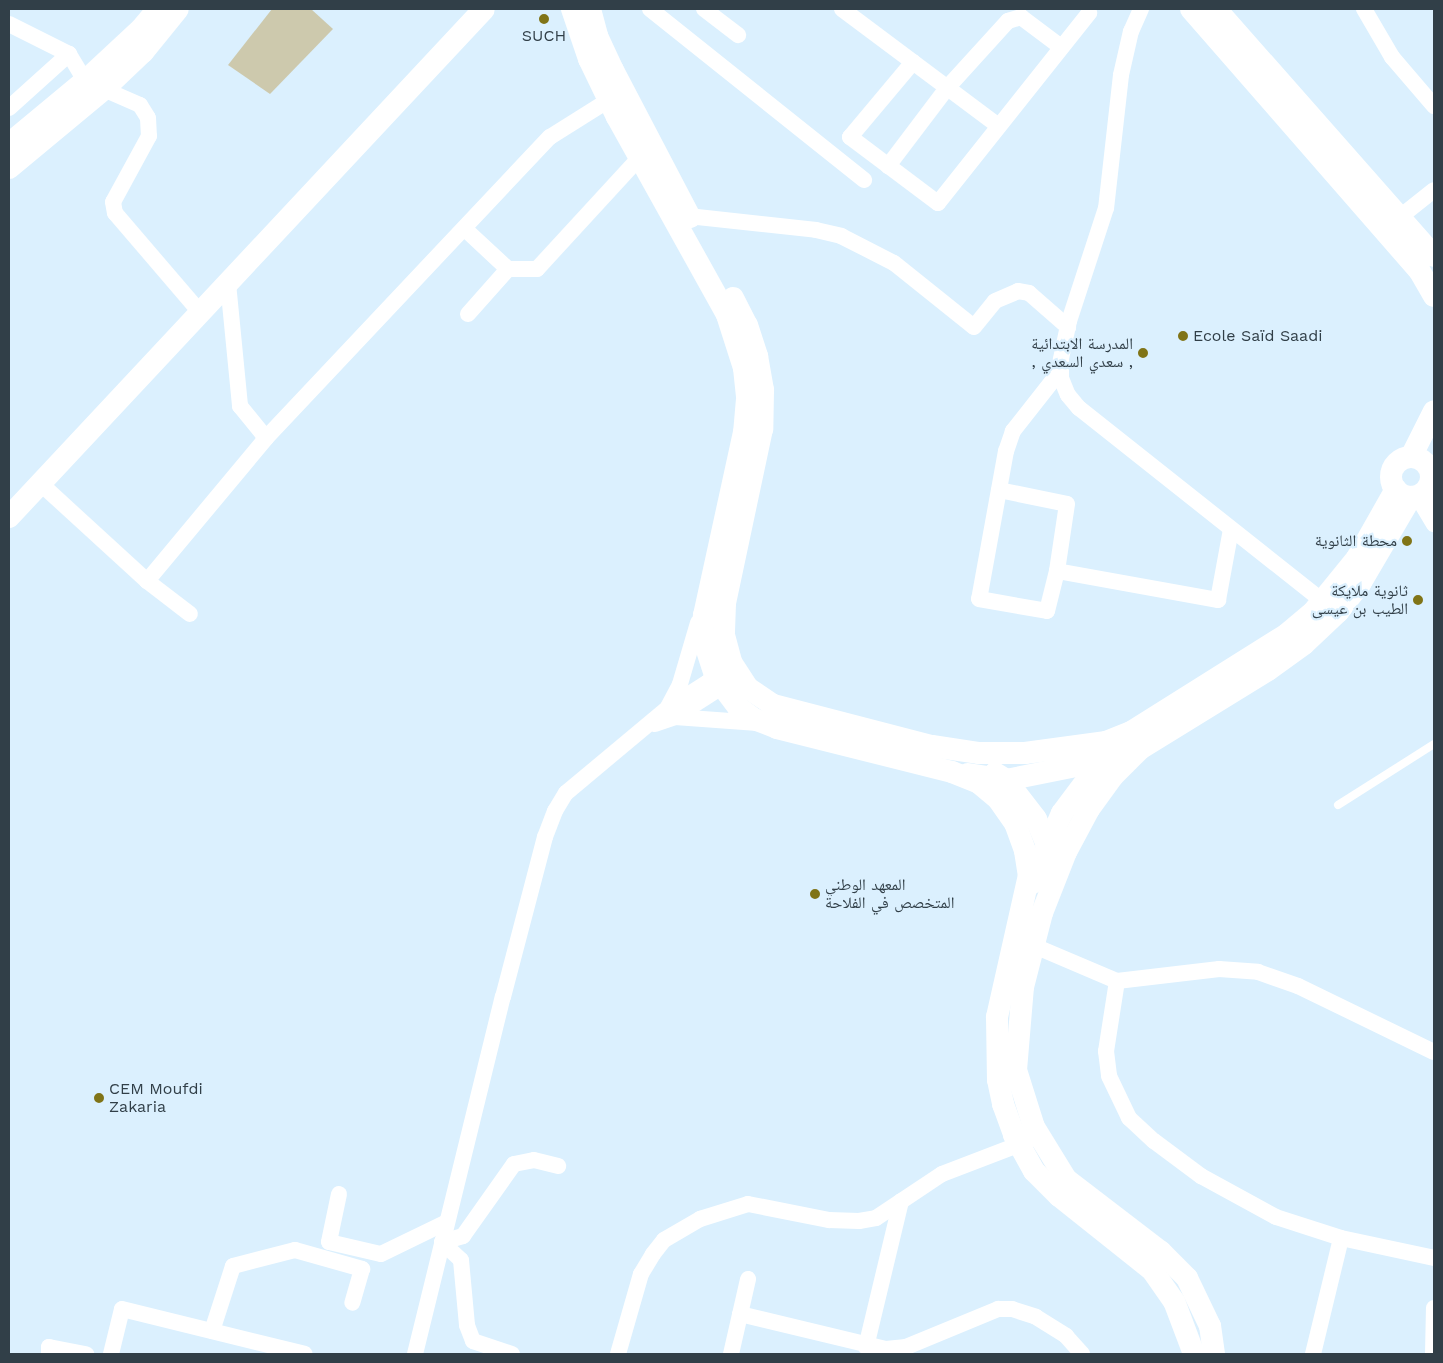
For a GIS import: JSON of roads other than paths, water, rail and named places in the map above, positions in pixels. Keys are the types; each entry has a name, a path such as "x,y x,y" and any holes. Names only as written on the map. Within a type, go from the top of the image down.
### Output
{"street":[{"path":"9,168 95,85 158,9"},
{"path":"9,144 143,52 178,9"},
{"path":"9,516 484,9"},
{"path":"572,9 588,59 640,157 681,215 747,325 763,390 762,429 725,603 724,676"},
{"path":"590,9 597,36 727,315 744,368 747,399 744,432 704,614 702,635 738,707 766,723"},
{"path":"650,9 864,180"},
{"path":"704,9 738,35"},
{"path":"842,9 997,125"},
{"path":"1141,9 1131,30 1121,75 1106,208 1068,327 1061,370 1068,395 1079,408 1330,607"},
{"path":"1192,9 1419,270 1434,296"},
{"path":"1216,9 1434,256"},
{"path":"1364,9 1392,57 1434,106"},
{"path":"913,62 850,137 938,203 997,125 1088,13"},
{"path":"888,166 947,88 1008,21 1021,17 1061,47"},
{"path":"9,24 69,54 95,85 140,105 148,118 149,136 113,202 115,212 200,312"},
{"path":"9,108 69,54"},
{"path":"147,582 266,438 466,230 550,137 609,100"},
{"path":"466,230 508,269 537,269 640,157"},
{"path":"1400,217 1434,190"},
{"path":"681,215 816,230 841,236 894,263 974,327 995,301 1018,290 1029,293 1068,327"},
{"path":"468,314 508,269"},
{"path":"228,283 240,406 266,438"},
{"path":"999,490 1067,504 1057,571 1047,611 979,599 999,490 1013,431 1061,370"},
{"path":"1434,411 1424,477 1434,524"},
{"path":"671,714 766,723 952,772 1006,780 1101,761 1268,670 1304,644 1330,607 1360,584 1424,477"},
{"path":"40,483 147,582 190,614"},
{"path":"1057,571 1218,600 1231,529"},
{"path":"671,714 696,626 704,614"},
{"path":"724,676 748,688 773,705 932,746 960,750 1024,753 1106,742 1136,741"},
{"path":"415,1354 446,1222 544,837 566,793 650,725 671,714 724,676"},
{"path":"1038,896 1066,852 1089,809 1136,741"},
{"path":"960,750 1006,780 1036,819 1046,843"},
{"path":"1101,761 1062,813 1046,843 1038,896 1025,942 1016,1070 1024,1101 1034,1171 1059,1196 1152,1270 1174,1301 1194,1354"},
{"path":"952,772 979,784 998,799 1015,823 1025,851 1029,875 1038,896"},
{"path":"1025,942 1118,980 1219,969 1258,972 1298,986 1434,1052"},
{"path":"1118,980 1106,1051 1112,1084 1129,1118 1200,1176 1250,1206 1341,1238 1434,1258"},
{"path":"618,1354 641,1274 653,1254 664,1240 700,1219 748,1204 802,1216 859,1221 876,1218 942,1174 1030,1141"},
{"path":"1030,1141 1066,1179 1162,1252 1187,1278 1210,1326 1214,1354"},
{"path":"442,1242 463,1236 514,1164 534,1160 558,1166"},
{"path":"339,1194 329,1242 381,1254 446,1222"},
{"path":"866,1347 901,1201"},
{"path":"1313,1354 1341,1238"},
{"path":"442,1242 461,1260 467,1325 473,1341 512,1354"},
{"path":"212,1331 233,1266 295,1250 362,1269 352,1303"},
{"path":"731,1354 748,1279"},
{"path":"1433,1354 1434,1308"},
{"path":"111,1354 122,1309 305,1354"},
{"path":"740,1314 866,1347 906,1347 977,1316 998,1309 1012,1309 1036,1317 1066,1336 1082,1354"},
{"path":"49,1354 50,1347 86,1354"}],"lane":[{"path":"1338,805 1434,744"}],"place":[{"name":"SUCH","path":"544,19"},
{"name":"Ecole Saïd Saadi","path":"1183,336"},
{"name":"المدرسة الابتدائية , سعدي السعدي ,","path":"1143,353"},
{"name":"محطة الثانوية","path":"1407,541"},
{"name":"ثانوية ملايكة الطيب بن عيسى","path":"1418,600"},
{"name":"المعهد الوطني المتخصص في الفلاحة","path":"815,894"},
{"name":"CEM Moufdi Zakaria","path":"99,1098"}]}
